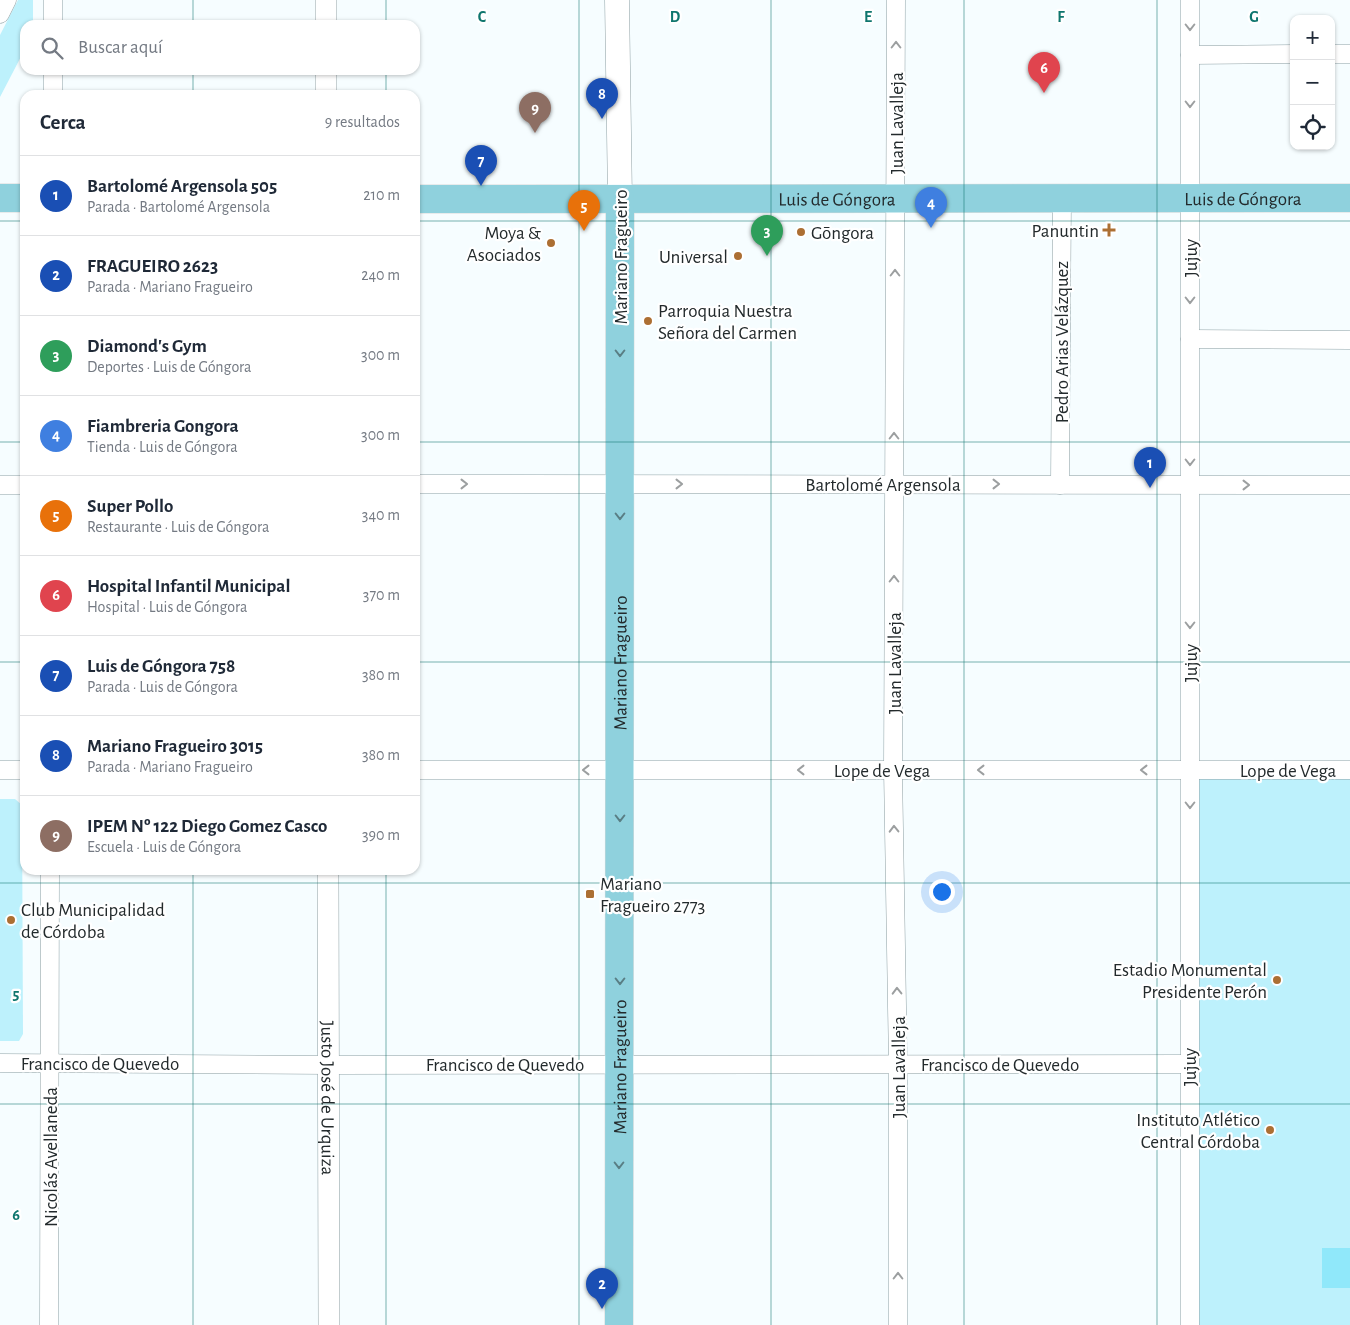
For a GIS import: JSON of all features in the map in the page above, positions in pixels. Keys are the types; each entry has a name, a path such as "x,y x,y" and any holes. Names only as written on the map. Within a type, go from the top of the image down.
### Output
{"main road":[{"name":"Mariano Fragueiro","path":"617,0 620,199 619,1325"},
{"path":"0,198 20,198"},
{"name":"Luis de Góngora","path":"420,199 1350,198"}],"street":[{"path":"0,14 7,0"},
{"path":"53,0 53,20"},
{"path":"326,0 326,20"},
{"name":"Juan Lavalleja","path":"896,0 893,770 898,1065 898,1325"},
{"name":"Jujuy","path":"1190,0 1190,1325"},
{"path":"1190,55 1290,54"},
{"path":"1335,54 1350,54"},
{"path":"53,75 53,90"},
{"path":"326,75 326,90"},
{"name":"Pedro Arias Velázquez","path":"1060,484 1062,199"},
{"path":"1190,339 1350,340"},
{"path":"0,485 20,484"},
{"name":"Bartolomé Argensola","path":"420,484 1350,485"},
{"path":"0,770 20,770"},
{"name":"Lope de Vega","path":"420,770 1350,770"},
{"name":"Nicolás Avellaneda","path":"49,1325 50,875"},
{"name":"Justo José de Urquiza","path":"328,875 329,1325"},
{"name":"Francisco de Quevedo","path":"0,1063 329,1065 1189,1064"}],"shaded area":[{"path":"18,0 33,0 33,20 20,20 20,59 0,97 0,35"},
{"name":"Instituto Atlético Central Córdoba","path":"1190,770 1350,770 1350,1325 1190,1325"},
{"name":"Club Municipalidad de Córdoba","path":"0,799 15,799 20,803 23,1034 19,1041 0,1041"},
{"path":"1322,1248 1350,1248 1350,1288 1322,1288"}],"place":[{"name":"Hospital Infantil Municipal","path":"1044,93"},
{"name":"Mariano Fragueiro 3015","path":"602,119"},
{"name":"IPEM Nº 122 Diego Gomez Casco","path":"535,133"},
{"name":"Luis de Góngora 758","path":"481,186"},
{"name":"Fiambreria Gongora","path":"931,228"},
{"name":"Panuntin","path":"1109,230"},
{"name":"Super Pollo","path":"584,231"},
{"name":"Gōngora","path":"801,232"},
{"name":"Moya & Asociados","path":"551,243"},
{"name":"Universal","path":"738,256"},
{"name":"Diamond's Gym","path":"767,256"},
{"name":"Parroquia Nuestra Señora del Carmen","path":"648,321"},
{"name":"Bartolomé Argensola 505","path":"1150,488"},
{"name":"Mariano Fragueiro 2773","path":"590,894"},
{"name":"Club Municipalidad de Córdoba","path":"11,920"},
{"name":"Estadio Monumental Presidente Perón","path":"1277,980"},
{"name":"Instituto Atlético Central Córdoba","path":"1270,1130"},
{"name":"FRAGUEIRO 2623","path":"602,1309"}]}
